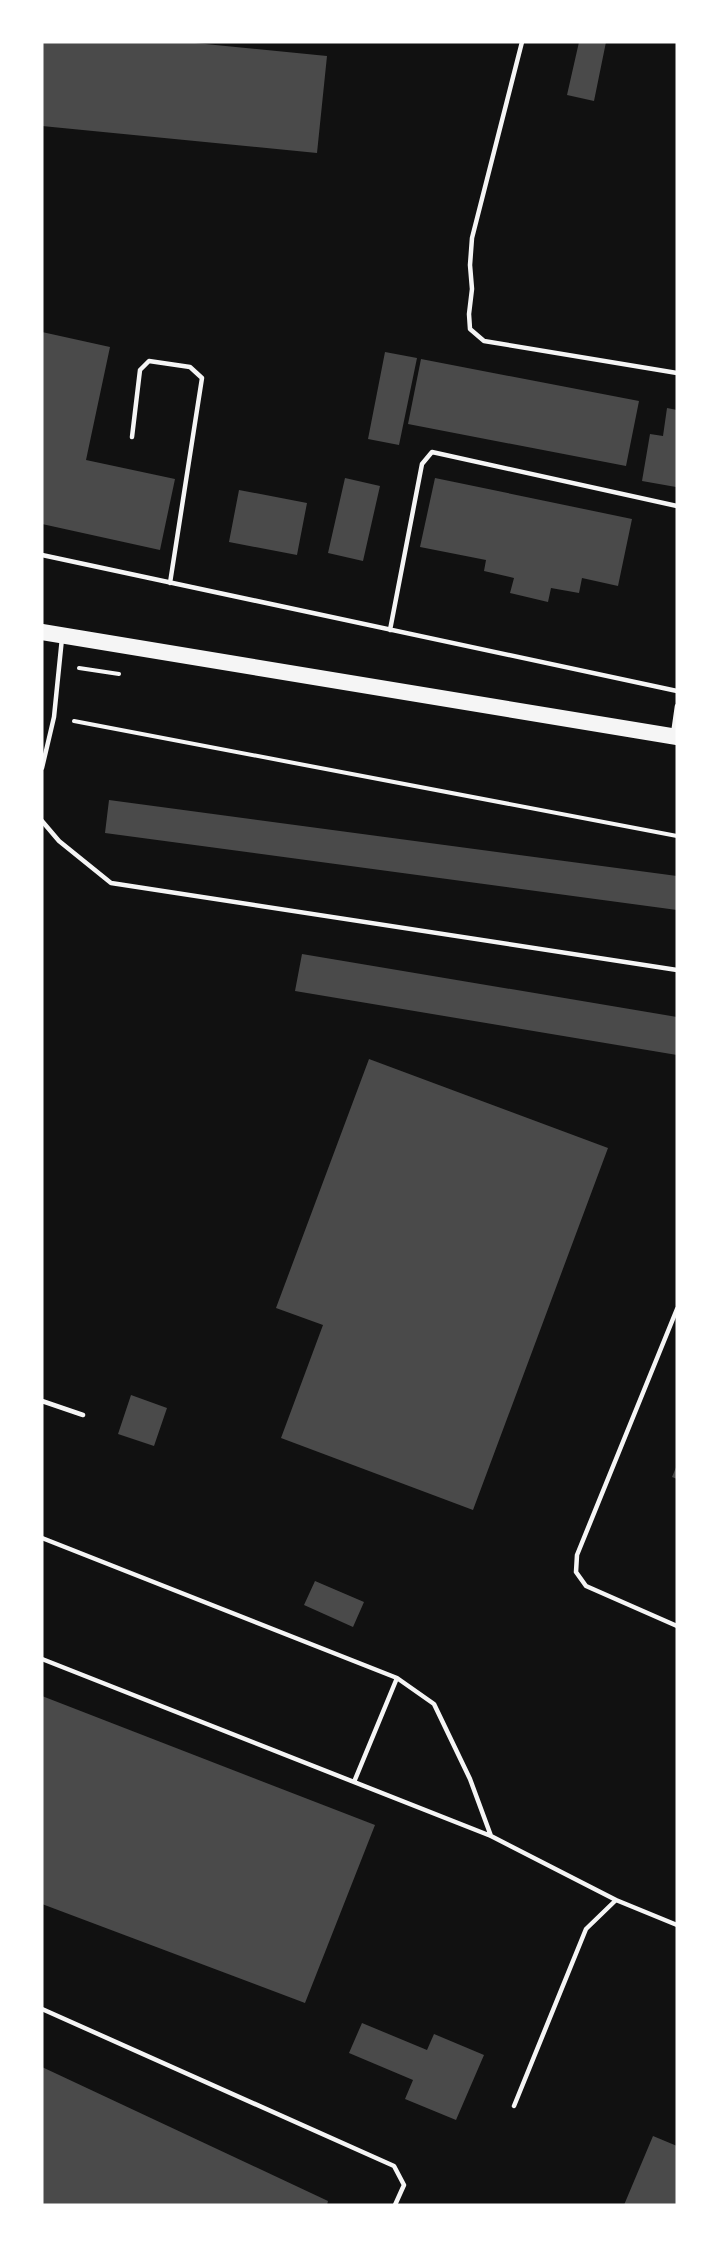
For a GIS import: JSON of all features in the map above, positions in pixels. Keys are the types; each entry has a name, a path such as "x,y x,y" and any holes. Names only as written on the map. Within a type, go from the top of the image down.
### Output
{"highway":[{"path":"42,632 675,737"}],"lane":[{"path":"522,42 472,238 470,329 484,341 677,374"},
{"path":"132,436 140,370 149,361 190,367 202,378 170,583"},
{"path":"390,630 422,464 432,452 677,506"},
{"path":"42,555 677,690"},
{"path":"42,768 54,717 62,637"},
{"path":"675,737 677,706"},
{"path":"42,821 59,841 111,883 677,970"},
{"path":"677,1309 578,1555 576,1572 586,1586 677,1626"},
{"path":"42,1401 83,1415"},
{"path":"42,1538 397,1678 434,1704 470,1779 491,1836"},
{"path":"42,1659 491,1836 616,1900 677,1925"},
{"path":"354,1782 397,1678"},
{"path":"514,2106 586,1929 616,1900"},
{"path":"42,2009 394,2166 404,2185 395,2205"}],"path":[{"path":"54,717 677,836"}],"building":[{"path":"42,42 185,42 327,56 317,153 42,126"},
{"path":"579,42 606,42 594,101 567,95"},
{"path":"42,332 110,347 86,460 175,479 160,550 42,524"},
{"path":"385,352 417,358 399,445 368,439"},
{"path":"421,359 639,401 626,466 408,424"},
{"path":"667,408 677,410 676,487 642,481 650,434 663,436"},
{"path":"345,478 380,486 363,561 328,553"},
{"path":"435,478 632,519 618,586 582,578 579,593 551,588 548,602 510,593 514,578 484,571 486,560 420,547"},
{"path":"239,490 307,503 297,555 229,542"},
{"path":"109,800 677,876 677,910 105,833"},
{"path":"302,954 677,1017 677,1055 295,991"},
{"path":"369,1059 608,1148 473,1510 281,1438 323,1325 276,1308"},
{"path":"131,1395 167,1408 154,1446 118,1434"},
{"path":"677,1465 677,1479 672,1477"},
{"path":"315,1581 364,1602 353,1627 304,1605"},
{"path":"42,1696 375,1825 305,2003 42,1904"},
{"path":"362,2023 427,2050 434,2034 484,2055 456,2120 405,2099 413,2080 349,2053"},
{"path":"42,2067 328,2201 327,2205 42,2205"},
{"path":"653,2136 677,2146 677,2205 624,2205"}]}
